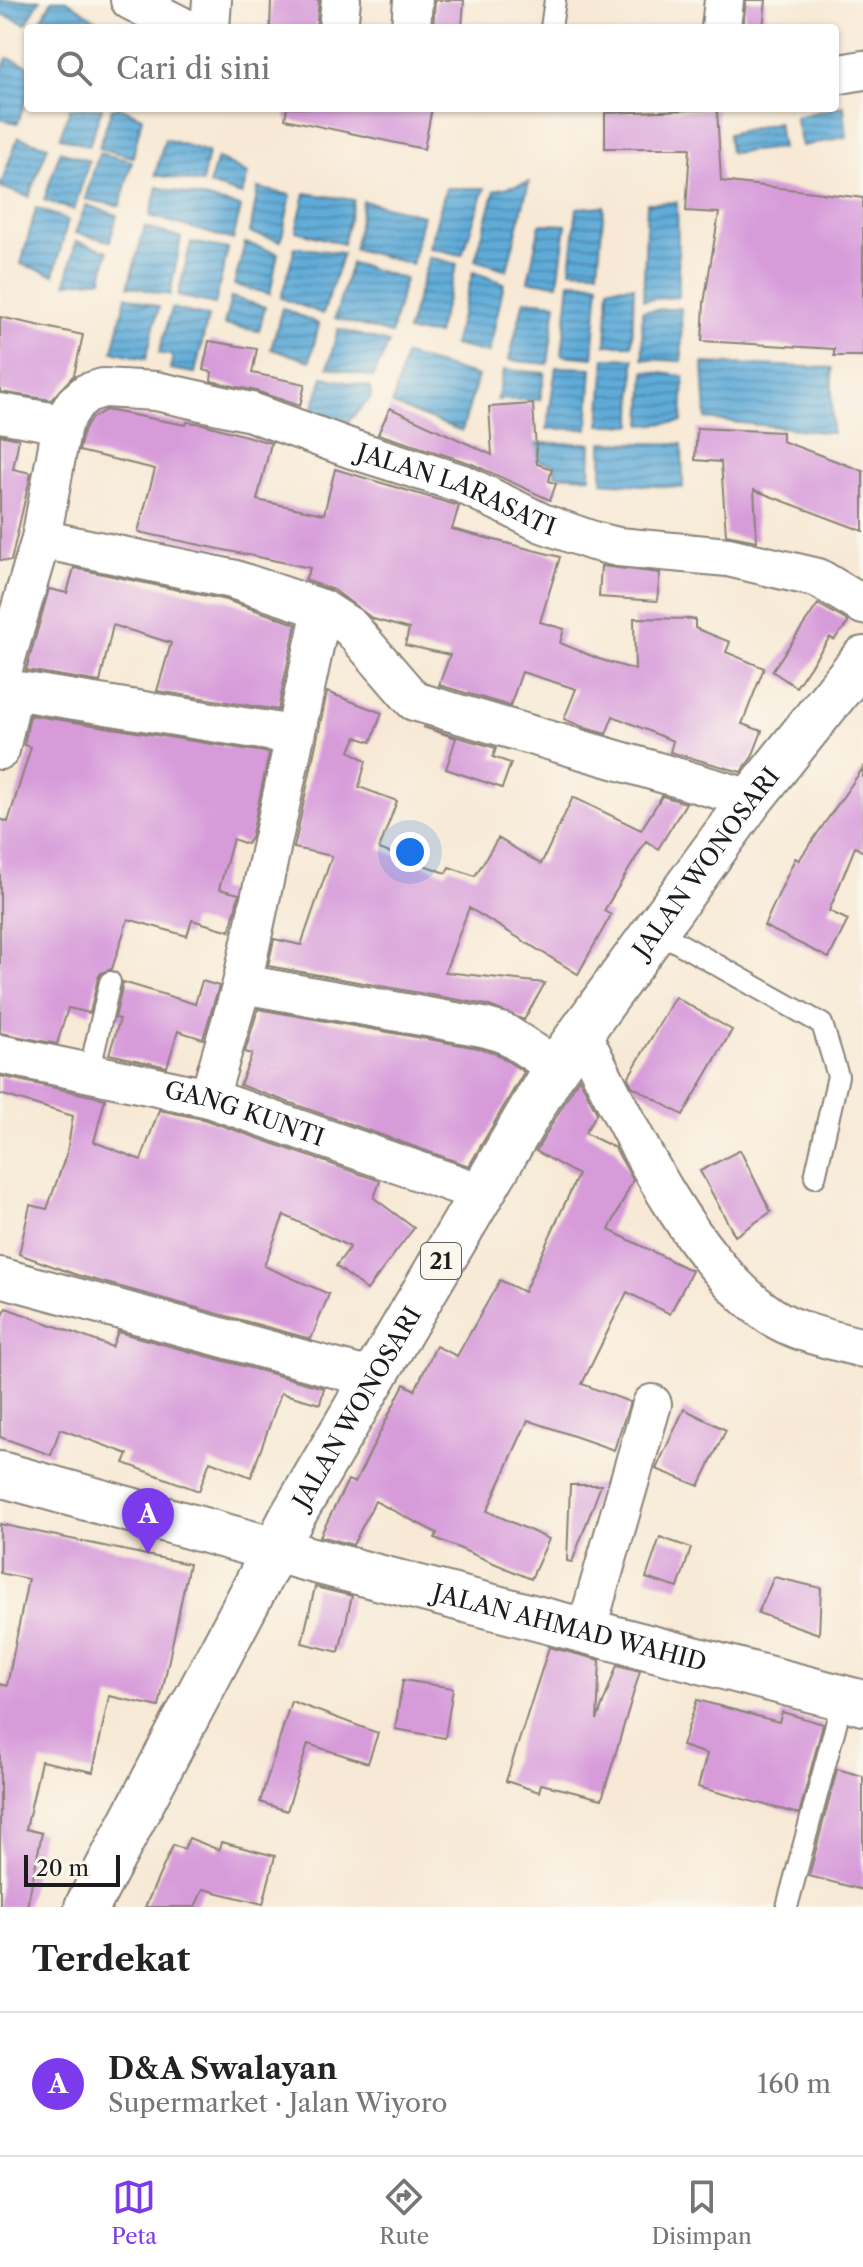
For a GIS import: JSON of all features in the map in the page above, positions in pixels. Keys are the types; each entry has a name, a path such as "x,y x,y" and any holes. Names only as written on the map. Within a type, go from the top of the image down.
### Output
{"main road":[{"name":"JALAN WONOSARI","path":"87,1907 275,1549 371,1378 569,1050 751,799 863,659"},
{"name":"JALAN AHMAD WAHID","path":"0,1474 853,1701"}],"street":[{"path":"130,0 177,24"},
{"path":"210,24 212,0"},
{"path":"338,24 341,0"},
{"path":"411,24 413,0"},
{"path":"721,24 724,0"},
{"path":"839,74 863,70"},
{"name":"JALAN LARASATI","path":"62,424 75,403 87,393 103,388 156,391 251,412 352,449 463,484 542,523 593,541 618,547 728,557 818,578 863,605"},
{"path":"0,413 62,424 41,539 4,686 0,750"},
{"path":"41,539 232,579 322,609 350,627 414,701 751,799"},
{"path":"209,1098 242,984 322,609"},
{"path":"4,686 293,735"},
{"path":"242,984 483,1027 569,1050 725,1274 771,1316 822,1338 863,1348"},
{"name":"GANG KUNTI","path":"0,1054 209,1098 481,1193"},
{"path":"0,1277 371,1378"},
{"path":"586,1631 652,1404"}],"lane":[{"path":"552,24 555,0"},
{"path":"655,930 822,1024 838,1076 815,1177"},
{"path":"89,1073 110,982"},
{"path":"787,1907 853,1701"}],"water":[{"path":"0,0 40,0 26,24 0,13"},
{"path":"52,0 67,0 102,24 39,24"},
{"path":"7,58 24,64 24,104 18,123 0,119 0,75"},
{"path":"844,106 847,137 802,146 795,117 817,112 839,112 839,107"},
{"path":"69,112 101,112 89,146 60,137"},
{"path":"111,112 131,112 142,117 133,157 99,148"},
{"path":"778,122 782,148 730,153 728,134"},
{"path":"18,137 48,146 29,197 0,187"},
{"path":"165,139 208,152 202,183 155,175"},
{"path":"60,151 89,161 74,210 44,200"},
{"path":"99,153 132,161 120,206 85,199"},
{"path":"217,158 248,174 242,195 209,185"},
{"path":"529,182 507,270 475,260 495,190"},
{"path":"157,187 241,207 233,240 150,216"},
{"path":"258,188 291,195 281,241 250,233"},
{"path":"446,188 485,188 462,255 429,248"},
{"path":"305,193 354,200 343,244 296,231"},
{"path":"363,201 423,215 412,264 354,249"},
{"path":"677,202 679,297 643,300 647,203"},
{"path":"86,205 117,215 110,241 75,233"},
{"path":"604,206 598,271 570,270 577,208"},
{"path":"36,208 68,220 54,275 21,264"},
{"path":"540,224 566,225 558,284 528,281"},
{"path":"145,227 181,238 170,295 128,286"},
{"path":"76,241 108,251 102,279 66,283"},
{"path":"191,242 228,249 215,304 178,296"},
{"path":"245,243 278,253 270,294 234,285"},
{"path":"295,247 343,253 323,314 281,298"},
{"path":"429,257 457,264 437,334 407,332"},
{"path":"351,263 405,279 391,334 335,318"},
{"path":"473,272 504,283 489,353 453,345"},
{"path":"570,282 599,283 593,358 562,355"},
{"path":"634,286 632,345 606,345 609,287"},
{"path":"126,296 159,307 146,359 113,351"},
{"path":"231,297 265,307 259,331 224,325"},
{"path":"524,300 556,303 548,364 509,360"},
{"path":"172,308 208,317 195,373 170,369 173,356 159,353"},
{"path":"282,308 319,324 310,361 271,349"},
{"path":"681,308 682,361 643,359 642,311"},
{"path":"338,329 389,343 373,377 328,367"},
{"path":"405,355 478,376 462,431 392,405"},
{"path":"605,358 634,359 633,425 600,425"},
{"path":"703,363 832,368 832,433 706,419"},
{"path":"556,367 592,368 588,429 547,429"},
{"path":"504,370 545,373 540,400 497,400"},
{"path":"645,371 684,376 682,422 642,425"},
{"path":"323,377 370,387 371,398 340,430 310,417"},
{"path":"602,442 682,444 683,488 602,482"},
{"path":"527,443 591,443 590,477 555,475 555,465 534,460"}],"building":[{"path":"271,0 319,0 316,24 270,24"},
{"path":"435,0 464,0 462,24 433,24"},
{"path":"746,0 766,0 763,24 743,24"},
{"path":"286,112 431,112 424,149 285,119"},
{"path":"717,112 721,181 863,198 863,356 834,356 834,349 702,341 704,303 719,213 686,211 690,148 605,148 605,113"},
{"path":"0,317 83,335 74,375 51,400 0,392"},
{"path":"209,341 257,349 252,373 305,384 300,406 256,391 211,381 212,372 203,370"},
{"path":"533,404 537,464 552,469 549,481 556,484 550,500 470,463 378,434 390,408 492,455 489,407"},
{"path":"106,410 186,425 187,422 203,424 271,443 257,500 324,514 335,469 459,506 452,529 560,557 540,622 564,629 560,643 599,659 635,670 634,618 695,619 695,628 730,642 726,652 764,668 742,724 762,731 752,757 741,772 670,752 673,741 613,716 606,734 585,728 564,719 576,689 522,672 510,706 439,685 450,655 405,645 409,629 373,619 334,590 305,580 310,568 138,532 155,469 79,451 83,432 92,418"},
{"path":"697,428 782,432 782,441 863,471 863,531 754,490 757,541 726,535 721,462 695,460"},
{"path":"0,435 19,439 13,469 31,473 11,561 0,560"},
{"path":"601,566 660,573 657,601 599,597"},
{"path":"74,568 226,600 296,624 278,710 157,691 171,643 113,625 100,682 26,670 49,589 67,593"},
{"path":"818,604 849,622 834,640 830,637 796,687 772,671"},
{"path":"327,692 382,713 371,742 356,737 350,751 366,761 359,787 397,801 379,849 446,873 449,867 475,876 498,838 541,864 573,797 641,830 662,796 686,803 658,849 646,841 604,911 611,915 578,974 469,908 445,972 545,983 524,1020 487,1005 268,966 274,939 301,945 332,856 294,848"},
{"path":"30,715 269,753 251,838 247,844 233,839 219,889 239,894 230,931 192,920 187,936 128,919 112,969 101,973 98,978 90,1013 68,1008 57,1044 0,1033 0,819 8,822 31,747 24,745"},
{"path":"423,727 496,748 493,757 511,763 502,788 446,769 456,738"},
{"path":"863,768 863,852 855,847 829,911 848,920 829,958 764,926 795,858 799,860"},
{"path":"202,981 219,986 203,1039 178,1031 167,1067 109,1054 120,1019 115,1018 123,982 195,1004"},
{"path":"675,997 732,1030 683,1115 632,1086 628,1078"},
{"path":"258,1009 478,1048 495,1053 524,1072 469,1166 240,1085 252,1054 245,1052"},
{"path":"0,1076 105,1099 94,1142 141,1160 159,1110 203,1119 380,1181 374,1198 414,1228 367,1290 336,1266 350,1247 284,1215 264,1266 329,1294 311,1339 77,1275 19,1254 30,1205 47,1209 67,1152 73,1116 0,1094"},
{"path":"579,1078 597,1113 585,1133 615,1148 633,1180 609,1230 692,1271 670,1314 627,1292 582,1384 630,1402 614,1450 528,1420 487,1511 549,1539 531,1579 435,1538 437,1533 375,1501 353,1545 320,1536 348,1480 355,1483 404,1384 415,1390 436,1346 457,1356 500,1280 524,1292 578,1175 536,1151"},
{"path":"740,1150 771,1212 735,1236 700,1171"},
{"path":"6,1308 112,1347 118,1332 324,1388 320,1404 281,1393 251,1477 210,1461 199,1491 124,1463 128,1454 60,1429 51,1455 0,1437 0,1324"},
{"path":"684,1409 726,1430 699,1486 656,1469"},
{"path":"570,1485 601,1485 572,1562 567,1561"},
{"path":"0,1524 189,1564 159,1707 109,1696 93,1772 41,1761 26,1829 42,1833 27,1907 0,1907 0,1684 7,1686 28,1579 0,1573"},
{"path":"660,1537 691,1548 678,1588 646,1578"},
{"path":"774,1577 821,1588 819,1634 758,1613"},
{"path":"315,1587 352,1596 339,1652 302,1643"},
{"path":"549,1647 600,1660 597,1720 617,1665 640,1671 602,1799 541,1784 539,1792 506,1781"},
{"path":"403,1680 453,1688 445,1738 395,1729"},
{"path":"697,1700 779,1722 782,1712 823,1724 799,1814 698,1787 707,1754 682,1746"},
{"path":"291,1701 378,1733 368,1763 308,1744 287,1811 260,1802"},
{"path":"837,1769 863,1776 863,1890 809,1876"},
{"path":"189,1838 219,1850 221,1842 275,1856 263,1904 203,1889 195,1907 145,1907 173,1845 184,1849"}],"place":[{"name":"D&A Swalayan","path":"148,1554"}]}
